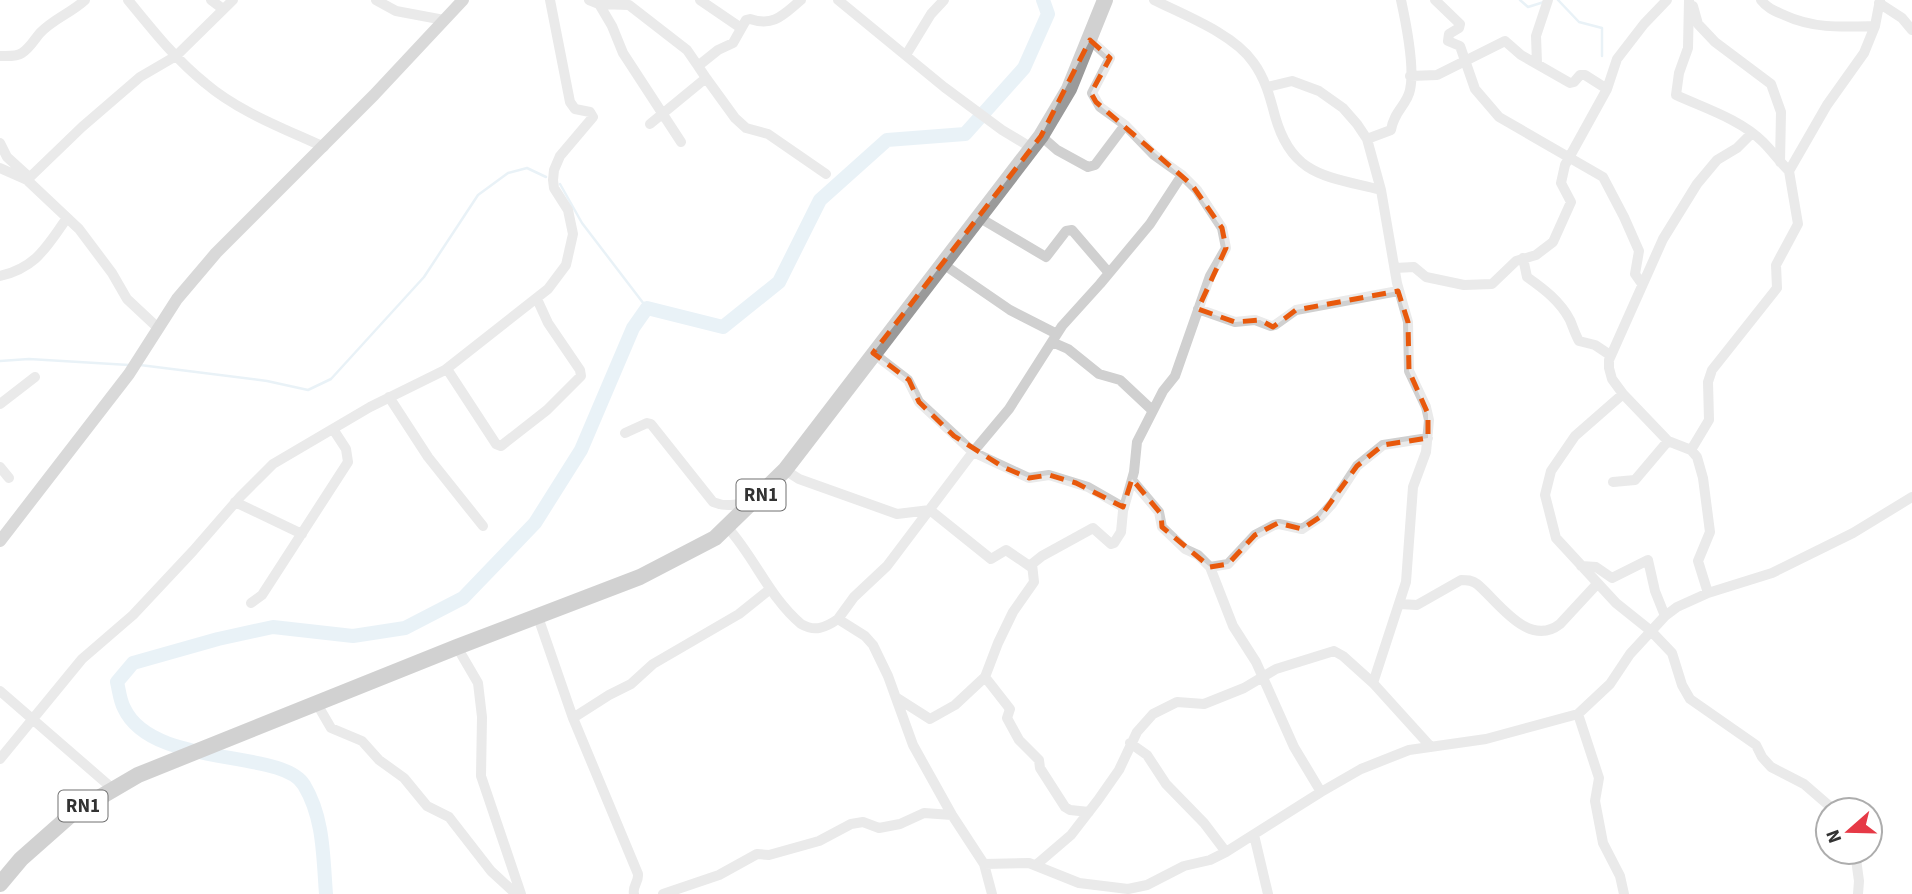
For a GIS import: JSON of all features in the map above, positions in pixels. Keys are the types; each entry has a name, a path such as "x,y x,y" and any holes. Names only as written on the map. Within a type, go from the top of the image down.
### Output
{"highway":[{"name":"RN1","path":"0,884 21,859 59,824 87,803 138,775 654,571 715,538 728,528 785,470 1037,142 1069,89 1105,0"}],"main road":[{"path":"0,541 128,373 177,299 216,253 324,147 463,0"}],"street":[{"path":"0,56 20,54 32,45 40,32 72,12 85,0"},
{"path":"128,0 176,56 226,99 324,147"},
{"path":"211,0 223,9"},
{"path":"29,179 82,127 140,77 176,56 233,0"},
{"path":"376,0 396,11 444,20"},
{"path":"0,759 82,659 133,614 235,502 274,464 389,397 447,369 537,299 566,265 573,233 568,210 552,180 560,156 593,117 590,112 575,109 570,102 550,0"},
{"path":"700,0 741,28"},
{"path":"698,65 733,43 746,20 770,22 801,0"},
{"path":"838,0 990,121 1084,166 1095,165 1125,125"},
{"path":"905,55 934,9 944,0"},
{"path":"1154,0 1235,44 1254,62 1267,87 1279,130 1297,161 1320,174 1381,190"},
{"path":"1367,139 1391,131 1392,119 1409,94 1407,32 1401,0"},
{"path":"1435,0 1461,25 1449,34 1448,41 1460,46 1475,89 1499,117 1604,179 1639,251 1635,274 1642,284"},
{"path":"1395,268 1414,267 1426,277 1464,285 1486,286 1492,284 1516,261 1536,255 1555,240 1571,202 1561,181 1563,168 1607,89 1617,59 1628,42 1667,0"},
{"path":"1690,0 1688,48 1675,93 1733,122 1764,142 1789,171 1798,224 1776,265 1777,288 1712,369 1708,382 1709,420 1691,450"},
{"path":"1690,0 1701,29 1720,47 1771,83 1781,112 1780,162"},
{"path":"1761,0 1768,7 1800,22 1833,28 1875,26"},
{"path":"1789,171 1827,105 1864,52 1875,26 1879,1 1902,18 1912,30"},
{"path":"594,2 629,5 687,50 731,113 746,128 772,136 826,174"},
{"path":"594,2 612,26 623,53 681,142"},
{"path":"1537,62 1536,36 1547,3"},
{"path":"1031,566 1042,556 1093,528 1111,544 1121,532 1137,442 1152,410 1175,376 1210,276 1226,246 1222,228 1197,190 1182,175 1154,155 1125,125 1100,107 1092,95 1110,58 1090,40"},
{"path":"1410,76 1437,75 1506,41 1521,55 1570,83 1580,75 1585,75 1607,89"},
{"path":"650,124 706,78"},
{"path":"1267,87 1288,80 1319,91 1343,108 1367,139 1381,190 1398,291 1408,322 1409,371 1428,414 1426,452 1414,481 1406,582 1373,682"},
{"path":"1709,593 1698,561 1710,532 1710,523 1697,457 1691,450 1668,441 1623,394 1612,379 1610,355 1663,239 1697,184 1717,160 1737,148 1751,134"},
{"path":"0,143 7,157 67,218 105,264 127,299 158,328"},
{"path":"0,168 29,179"},
{"path":"728,528 739,540 769,590 792,616 807,627 820,629 838,619 854,597 887,566 1009,409 1071,315 1110,274 1150,224 1182,175"},
{"path":"0,276 19,272 31,264 67,218"},
{"path":"980,218 1046,257 1066,231 1072,230 1110,274"},
{"path":"1523,258 1527,277 1545,288 1554,298 1570,320 1579,341 1595,345 1610,355"},
{"path":"943,264 1055,338 1099,374 1120,380 1152,410"},
{"path":"1198,309 1235,322 1255,320 1271,326 1296,310 1398,291"},
{"path":"447,369 496,444 501,446 547,411 581,376 548,323 537,299"},
{"path":"873,353 908,380 919,402 973,452 1029,478 1049,475 1087,487 1124,508"},
{"path":"0,404 35,377"},
{"path":"1623,394 1575,436 1549,474 1545,495 1553,532 1561,546 1597,584 1674,655 1682,685 1692,701 1756,744 1771,767 1804,784 1818,796"},
{"path":"389,397 428,457 483,526"},
{"path":"625,433 647,423 655,426 713,502 730,506 755,501"},
{"path":"251,603 262,595 348,462 346,449 333,429"},
{"path":"1210,567 1228,564 1255,535 1274,525 1302,530 1332,504 1357,466 1383,445 1428,438"},
{"path":"1614,481 1635,480 1668,441"},
{"path":"0,467 9,478"},
{"path":"785,470 799,479 897,514 930,510 990,559 1006,550 1031,566 1034,582 1016,607 985,677 955,705 933,719 897,698"},
{"path":"1132,480 1159,512 1161,527 1210,567 1233,626 1256,662 1294,747 1321,792"},
{"path":"984,864 1019,862 1036,865 1079,883 1128,889 1147,885 1184,866 1210,860 1226,852 1321,792 1385,759 1409,750 1494,738 1542,722 1578,714 1610,684 1630,654 1665,616 1677,607 1709,593 1772,573 1853,533 1912,497"},
{"path":"235,502 302,534"},
{"path":"1581,566 1596,567 1612,578 1648,560 1655,591 1665,616"},
{"path":"1400,604 1417,605 1461,580 1468,580 1476,583 1508,617 1541,631 1560,624 1597,584"},
{"path":"573,719 631,684 653,664 739,614 769,590"},
{"path":"538,617 573,719 638,874 633,887 634,894"},
{"path":"838,619 869,640 897,698 913,745 952,815 984,864 992,894"},
{"path":"457,647 478,683 482,717 481,776 518,894"},
{"path":"1036,865 1071,835 1119,770 1130,743 1143,723 1165,706 1177,702 1204,704 1244,688 1276,669 1334,651 1373,682 1431,747"},
{"path":"985,677 1010,709 1007,718 1016,737 1038,760 1065,807 1089,812"},
{"path":"0,691 113,789"},
{"path":"317,704 331,728 362,741 379,760 404,778 427,806 449,817 491,872 518,894"},
{"path":"1578,714 1599,778 1595,801 1603,843 1620,876 1624,894"},
{"path":"1130,743 1147,755 1162,778 1204,822 1226,852"},
{"path":"663,894 719,875 757,854 769,855 819,841 851,824 863,822 879,828 900,824 924,813 952,815"},
{"path":"1254,835 1268,894"},
{"path":"1857,866 1858,894"}],"highlighted area":[{"path":"1090,40 1110,58 1091,93 1096,102 1192,185 1222,228 1226,248 1198,309 1235,322 1260,320 1273,327 1296,310 1398,291 1408,322 1409,371 1428,414 1428,438 1383,445 1357,466 1320,517 1302,529 1278,523 1255,535 1228,564 1210,567 1162,527 1161,514 1132,479 1123,507 1076,483 1049,475 1029,478 1003,467 954,436 919,402 909,380 873,353 1041,136"}],"waterway":[{"path":"326,894 319,824 304,785 291,774 271,766 161,741 139,727 124,708 117,682 133,663 218,639 273,627 353,636 405,628 463,598 535,523 581,450 633,328 647,308 723,327 779,282 820,200 887,140 965,134 1024,68 1048,14 1043,0"},
{"path":"1520,0 1528,7 1544,2"},
{"path":"1558,0 1579,22 1602,28 1602,56"},
{"path":"140,365 267,381 308,390 331,379 424,277 478,195 508,173 527,168 546,177"},
{"path":"560,184 582,223 647,308"},
{"path":"0,361 29,359 129,365"}]}
